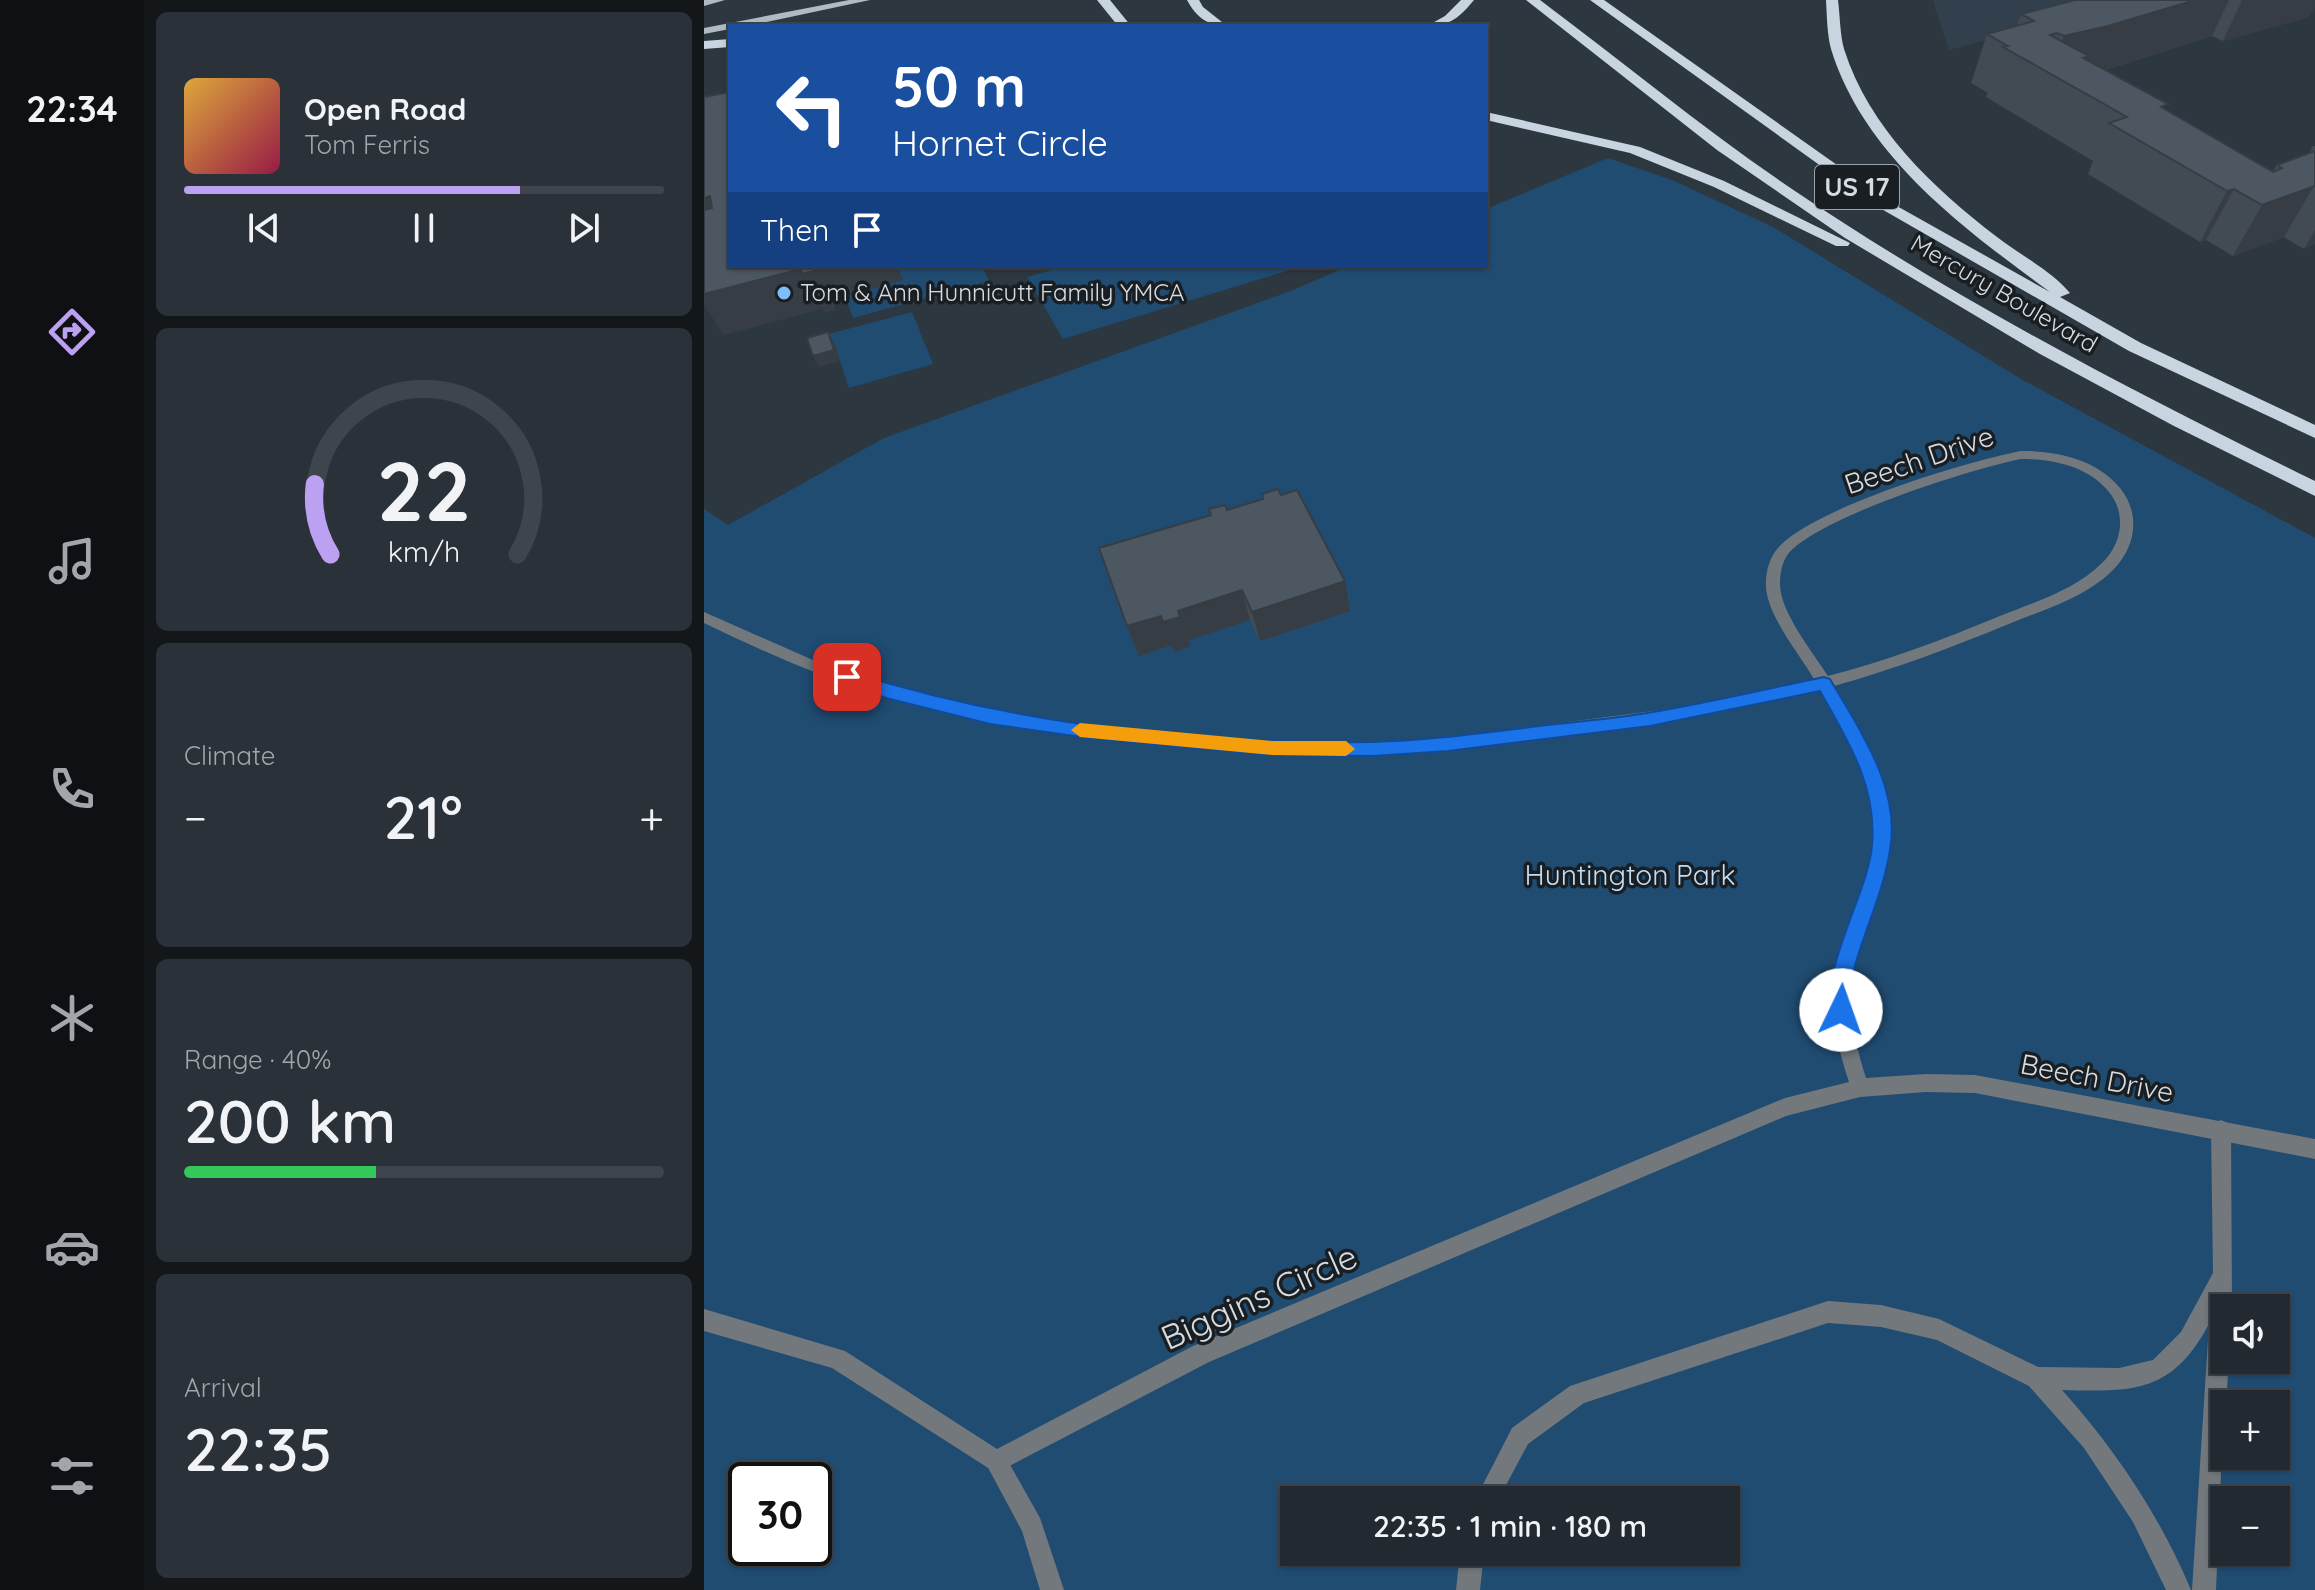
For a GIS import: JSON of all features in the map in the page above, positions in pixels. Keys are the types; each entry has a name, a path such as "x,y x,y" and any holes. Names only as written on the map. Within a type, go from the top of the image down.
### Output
{"highway":[{"path":"1103,0 1123,24"},
{"path":"1193,0 1198,9 1218,24"},
{"path":"1438,24 1449,19 1468,0"},
{"name":"Mercury Boulevard","path":"1532,0 1785,192 1932,283 2087,372 2315,489"},
{"name":"Mercury Boulevard","path":"1596,0 1883,204 2135,347 2315,432"},
{"path":"1832,0 1831,23 1848,78 1857,97 1894,147 1923,179 1981,231 2135,347"},
{"path":"704,45 728,43"},
{"path":"1488,116 1596,139 1667,162 1932,283"}],"main road":[{"path":"704,3 720,0"},
{"path":"741,24 865,0"},
{"path":"704,31 728,27"}],"street":[{"name":"Beech Drive","path":"1824,684 1958,639 2062,595 2107,570 2125,547 2129,519 2120,492 2085,468 2051,457 2024,454 1949,473 1795,538 1779,556 1772,577 1776,601 1824,684 1868,760 1880,803 1882,847 1872,889 1844,967 1841,1010 1849,1057 1860,1088 1926,1083 1975,1084 2315,1149"},
{"path":"704,617 772,650 886,691 990,717 1103,733 1272,748 1373,749 1463,742 1650,719 1824,684"},
{"name":"Biggins Circle","path":"996,1462 1201,1354 1785,1107 1860,1088"},
{"path":"2204,1590 2223,1275 2221,1130"},
{"path":"2037,1378 2112,1380 2160,1369 2190,1337 2223,1275"},
{"path":"1493,1486 1520,1436 1578,1394 1828,1312 1881,1316 1939,1330 2037,1378 2092,1440 2141,1514 2179,1590"},
{"path":"704,1320 837,1359 996,1462 1032,1526 1052,1590"},
{"path":"1468,1590 1471,1566"}],"shaded area":[{"path":"1933,0 2130,0 1949,50"}],"green space":[{"name":"Huntington Park","path":"1608,158 1672,180 1773,227 2021,379 2315,538 2315,1590 704,1590 704,509 728,525 884,438 1288,292 1344,268 1488,268 1488,208"},
{"path":"898,268 983,268 989,281 853,318 845,296 902,280"},
{"path":"1059,268 1290,270 1063,339 1027,277"},
{"path":"912,312 933,364 849,388 834,343 810,339"}],"building":[{"path":"2075,0 2195,0 2108,26 2064,36 2057,33 2050,35 2089,56 2083,58 2168,104 2161,107 2273,172 2282,168 2277,165 2315,151 2315,186 2262,205 2234,189 2227,191 2109,123 2127,117 2003,47 2008,46 1987,34 2034,21 2021,14"},
{"path":"728,92 728,268 813,268 814,271 802,274 801,269 704,294 704,210 712,208 710,196 704,198 704,97"},
{"path":"828,332 834,350 813,356 807,338"},
{"path":"1278,489 1281,495 1297,490 1345,581 1252,612 1242,590 1178,611 1180,617 1163,622 1161,616 1127,626 1099,548 1211,515 1209,509 1225,505 1227,510 1263,499 1262,494"}],"slow traffic":[{"path":"1080,730 1272,748 1346,749"}],"place":[{"name":"Tom & Ann Hunnicutt Family YMCA","path":"784,293"}],"route":[{"path":"847,677 886,691 990,717 1103,733 1272,748 1373,749 1448,744 1650,719 1824,684 1868,760 1880,803 1882,847 1872,889 1844,967 1841,1010"}]}
